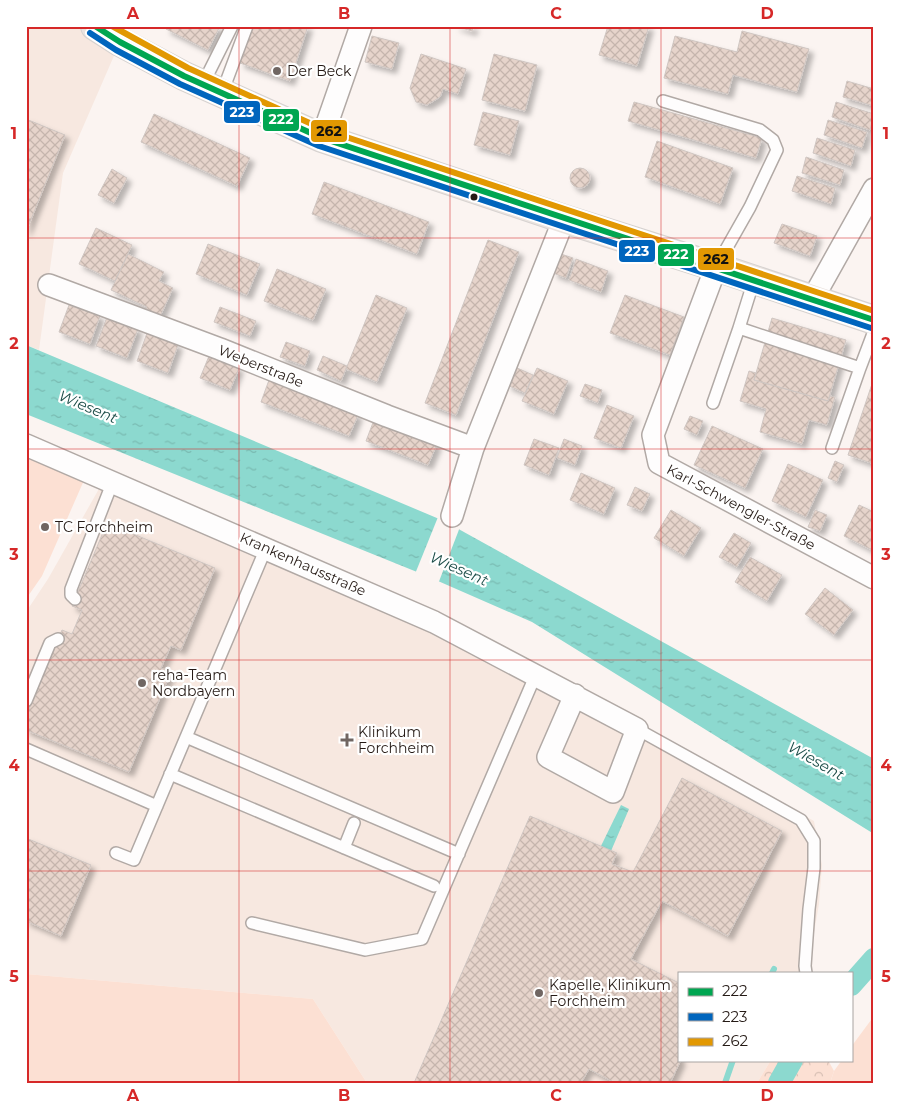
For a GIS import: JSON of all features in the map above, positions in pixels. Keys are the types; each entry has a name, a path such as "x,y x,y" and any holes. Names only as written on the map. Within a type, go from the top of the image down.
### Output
{"main road":[{"path":"96,26 120,42 184,76 322,138 564,219 716,266 874,320"}],"street":[{"path":"322,138 361,26"},
{"path":"812,300 874,189"},
{"path":"452,516 473,448 564,219"},
{"name":"Karl-Schwengler-Straße","path":"716,266 653,435 659,463 874,578"},
{"name":"Weberstraße","path":"49,284 473,448"},
{"name":"Krankenhausstraße","path":"26,445 113,481 434,622 536,674 637,729"},
{"path":"575,695 548,757 613,792 637,729"}],"lane":[{"path":"213,89 232,26"},
{"path":"213,89 247,26"},
{"path":"662,101 760,130 773,140 777,150 750,207 716,266"},
{"path":"713,403 754,280"},
{"path":"739,328 860,368"},
{"path":"832,448 874,331"},
{"path":"75,599 71,595 71,590 113,481"},
{"path":"116,853 134,860 266,548"},
{"path":"26,701 50,643 58,639"},
{"path":"252,923 365,950 422,939 536,674"},
{"path":"637,729 802,820 814,841 814,868 808,909 806,972"},
{"path":"186,737 459,854"},
{"path":"26,750 157,806"},
{"path":"170,774 434,886"},
{"path":"344,848 354,823"}],"shaded area":[{"path":"26,26 96,26 120,42 63,173 39,350 26,345"},
{"name":"Klinikum Forchheim","path":"100,487 520,659 814,821 822,865 819,904 807,972 678,972 678,1062 770,1062 757,1083 367,1083 313,999 26,974 26,612 48,579"}],"green space":[{"name":"TC Forchheim","path":"26,453 85,478 42,576 26,599"},
{"path":"26,974 313,999 367,1083 26,1083"},
{"path":"874,1016 874,1083 830,1083 834,1071 841,1062 852,1062 852,1046"},
{"path":"770,1062 829,1062 834,1071 830,1083 757,1083"}],"water":[{"name":"Wiesent","path":"26,345 444,521 874,759 874,834 532,622 422,574 26,414"},
{"path":"621,805 629,809 611,851 601,846"}],"pier":[{"path":"438,517 460,527 438,584 415,574"}],"building":[{"path":"167,26 220,26 208,50 166,29"},
{"path":"253,26 308,26 290,81 240,63"},
{"path":"455,26 474,26 472,31"},
{"path":"608,26 649,26 637,66 599,55"},
{"path":"742,31 809,49 797,92 733,75 728,94 664,78 675,36 737,52"},
{"path":"372,36 399,43 392,69 365,62"},
{"path":"421,54 466,69 458,94 443,89 440,97 427,105 416,102 410,88"},
{"path":"494,54 537,65 525,111 482,100"},
{"path":"847,81 874,89 874,106 843,97"},
{"path":"634,102 762,138 756,158 628,121"},
{"path":"836,102 874,114 870,130 832,117"},
{"path":"483,112 519,121 510,155 474,145"},
{"path":"154,114 250,158 237,186 141,142"},
{"path":"26,119 65,135 26,232"},
{"path":"828,120 867,132 862,148 824,135"},
{"path":"817,138 855,150 851,166 813,153"},
{"path":"657,141 733,168 720,204 645,177"},
{"path":"806,157 844,170 840,185 802,173"},
{"path":"580,168 587,171 590,178 587,185 580,188 573,185 570,178 573,171"},
{"path":"112,169 127,178 114,203 98,195"},
{"path":"797,176 835,188 831,204 792,191"},
{"path":"324,182 429,222 417,254 312,214"},
{"path":"782,224 817,236 810,256 774,243"},
{"path":"96,228 132,245 115,281 79,264"},
{"path":"488,240 519,252 456,415 425,403"},
{"path":"208,244 260,264 247,295 196,274"},
{"path":"128,254 164,272 159,281 173,288 158,321 143,314 147,307 111,290"},
{"path":"561,254 573,258 566,278 553,273"},
{"path":"576,259 608,271 601,292 569,280"},
{"path":"277,269 326,289 313,320 264,301"},
{"path":"376,295 407,308 377,382 346,369"},
{"path":"625,295 684,317 670,355 610,333"},
{"path":"69,305 100,316 90,344 59,332"},
{"path":"220,307 256,321 250,336 214,322"},
{"path":"107,317 138,329 127,358 96,346"},
{"path":"772,318 846,340 828,401 754,380"},
{"path":"147,333 178,345 168,373 137,361"},
{"path":"286,342 310,351 305,366 280,357"},
{"path":"209,356 239,368 230,390 200,378"},
{"path":"323,356 347,366 341,381 317,370"},
{"path":"515,367 533,375 525,393 507,385"},
{"path":"537,368 568,381 554,414 522,401"},
{"path":"749,371 756,373 754,380 828,401 830,396 835,397 827,425 809,420 802,444 760,432 766,409 740,401"},
{"path":"874,378 874,464 848,455"},
{"path":"269,380 358,415 349,436 261,402"},
{"path":"585,384 602,390 598,403 580,396"},
{"path":"607,405 634,416 621,448 594,438"},
{"path":"690,416 703,421 697,435 684,429"},
{"path":"374,420 437,444 428,465 366,441"},
{"path":"712,426 763,449 745,488 694,465"},
{"path":"534,439 559,448 549,475 524,465"},
{"path":"564,439 582,446 575,465 557,458"},
{"path":"835,461 844,465 837,482 828,478"},
{"path":"788,464 823,480 806,517 772,501"},
{"path":"581,473 615,488 604,514 570,500"},
{"path":"635,487 650,494 642,511 627,505"},
{"path":"859,505 874,512 874,551 844,536"},
{"path":"671,510 701,528 684,556 654,538"},
{"path":"815,510 827,515 820,531 808,527"},
{"path":"107,523 215,568 181,650 171,646 161,668 171,672 129,772 26,730 26,716 62,630 72,634 82,610 72,606"},
{"path":"734,533 751,543 737,567 719,557"},
{"path":"750,557 782,575 767,601 735,582"},
{"path":"825,588 853,610 834,635 805,614"},
{"path":"682,778 782,831 728,936 662,901 631,959 678,982 678,1062 680,1062 670,1083 615,1083 589,1069 581,1083 414,1083 530,816 617,853 612,864 633,872"},
{"path":"26,838 91,865 61,936 26,921"}],"waterway":[{"path":"852,984 874,959"},
{"path":"725,1083 732,1062"},
{"path":"779,1083 791,1062"}],"transit line":[{"name":"222","path":"95,26 120,42 184,76 322,138 874,320"},
{"name":"262","path":"112,26 188,68 325,130 874,311"},
{"name":"223","path":"90,33 116,50 180,84 319,146 871,328"}],"place":[{"name":"Der Beck","path":"277,71"},
{"name":"TC Forchheim","path":"45,527"},
{"name":"reha-Team Nordbayern","path":"142,683"},
{"name":"Klinikum Forchheim","path":"347,740"},
{"name":"Kapelle, Klinikum Forchheim","path":"539,993"}]}
